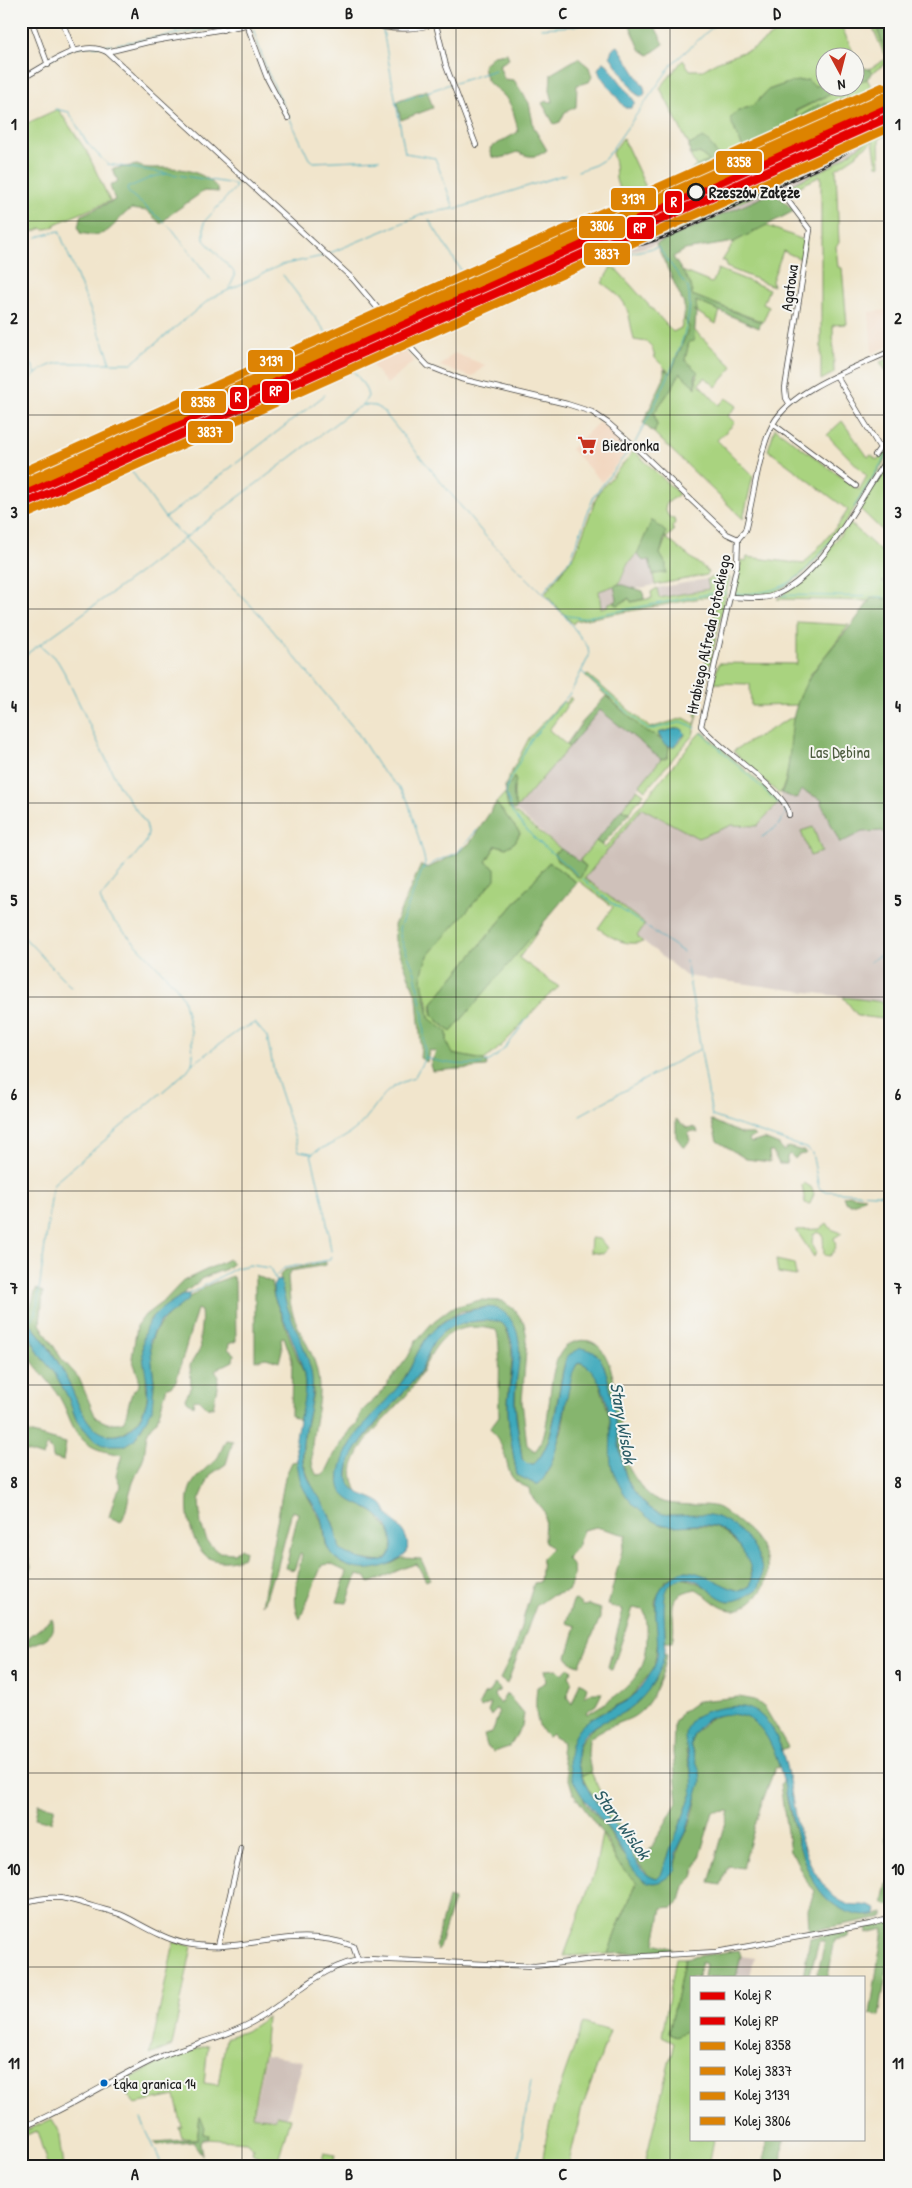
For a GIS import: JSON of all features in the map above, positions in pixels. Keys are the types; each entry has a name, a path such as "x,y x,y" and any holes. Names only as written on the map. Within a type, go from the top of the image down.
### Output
{"street":[{"path":"62,21 74,51"},
{"path":"221,21 223,30"},
{"path":"21,79 74,51 93,48 107,52 148,42 223,30 258,21"},
{"path":"336,21 346,21"},
{"path":"367,21 390,27 417,28 445,21"},
{"path":"511,21 524,24 539,21"},
{"path":"32,22 48,65"},
{"path":"436,24 446,66 476,145"},
{"path":"247,25 267,78 288,118"},
{"name":"Hrabiego Alfreda Potockiego","path":"107,52 353,279 428,366 461,378 592,412 608,423 727,534 738,539"},
{"name":"Agatowa","path":"777,186 810,230 785,388 786,398 789,403"},
{"name":"Hrabiego Alfreda Potockiego","path":"789,815 787,806 773,790 701,726 739,554 738,539 745,531 765,444 773,424 789,403 803,393 891,351"},
{"path":"837,377 880,448 875,455"},
{"path":"773,424 856,486"},
{"path":"730,597 774,595 802,577 843,531 891,454"},
{"path":"218,1946 241,1848"},
{"path":"21,1903 35,1899 66,1897 123,1915 149,1931 182,1942 218,1946 306,1936 353,1946 358,1960"},
{"path":"21,2128 49,2117 153,2060 244,2026 330,1969 358,1960 535,1966 594,1959 701,1953 871,1924 891,1918"}],"shaded area":[{"path":"891,102 891,124 846,157 821,172 668,240 642,248 563,266 528,281 522,267 617,223 620,218 763,151 766,157"},
{"path":"888,310 890,345 872,354 869,312"},
{"path":"402,348 414,361 387,384 371,364"},
{"path":"454,353 485,365 472,377 440,366"},
{"path":"599,422 629,449 602,482 571,449"},
{"path":"637,554 643,561 649,560 655,585 635,589 619,584 627,565"},
{"path":"707,579 709,589 659,598 657,588"},
{"path":"614,586 617,599 601,609 599,591"},
{"path":"600,710 661,759 578,863 515,810"},
{"path":"802,790 822,800 821,803 840,843 862,832 882,831 891,839 891,1003 686,976 637,936 644,924 585,878 642,808 698,838 732,825 757,825 781,799 781,793 797,799"},
{"path":"741,1956 754,1958 750,1976 736,1976"},
{"path":"265,2055 303,2061 287,2117 278,2115 276,2120 253,2116"}],"green space":[{"path":"628,21 652,21 664,44 649,55 640,49"},
{"path":"798,21 839,21 851,48 814,48 814,86 808,80 791,82 768,90 754,105 736,112 731,119 736,134 750,155 769,147 770,152 759,160 731,173 730,171 637,215 632,207 625,210 624,202 626,198 616,180 612,153 623,138 650,196 692,181 689,172 696,166 690,155 699,153 710,161 705,164 721,170 703,139 689,145 660,88 683,60 690,70 703,70 716,62 754,48 781,29"},
{"path":"870,21 874,21 889,61 872,73 869,69 886,59"},
{"path":"874,21 891,21 891,67 885,64 889,60"},
{"path":"507,53 509,59 499,65 504,79 514,80 529,103 534,128 547,150 540,155 529,156 518,152 501,158 492,157 490,148 518,132 511,105 486,79 483,66 493,55"},
{"path":"578,58 589,67 592,77 589,82 577,85 576,107 565,112 560,122 554,124 542,103 546,101 553,102 550,90 551,74"},
{"path":"864,68 869,69 872,73 864,80"},
{"path":"867,79 878,99 891,95 858,109 863,100 818,105 797,118 795,112 823,98 864,98 864,80"},
{"path":"808,80 814,86 814,98 822,98 795,111 797,118 818,105 852,98 863,100 858,109 750,155 743,148 730,119 736,112 754,105 768,90 791,82"},
{"path":"427,90 433,108 401,120 397,103 399,100"},
{"path":"58,109 87,152 110,201 55,224 55,226 44,230 42,228 21,237 21,126"},
{"path":"887,120 846,151 779,183 773,173"},
{"path":"891,124 891,131 879,140 880,166 877,165 873,141 857,153 857,155 836,169 839,243 836,246 838,267 842,268 847,324 833,325 834,373 821,380 821,176 785,193 782,189 833,165"},
{"path":"703,138 715,152 721,170 704,177 697,166 709,161 700,153 690,155 689,145"},
{"path":"137,165 148,168 175,168 190,171 211,181 219,192 204,191 171,214 161,224 147,211 131,209 105,232 91,235 80,233 78,226 82,215 115,200 110,186 118,181 112,169"},
{"path":"770,174 772,177 765,181 770,189 672,233 656,238 649,231"},
{"path":"772,193 783,200 794,211 734,242 685,250 673,257 691,285 692,295 761,322 759,328 696,301 697,312 693,310 696,313 694,341 689,342 685,360 698,372 695,375 696,388 680,373 654,413 657,425 654,433 643,423 664,378 664,369 671,373 689,327 684,318 684,304 656,244"},
{"path":"765,225 806,241 803,260 783,251 772,281 773,286 726,267 726,261 722,261 734,242"},
{"path":"611,267 618,271 673,332 681,328 684,318 689,327 671,374 655,358 652,347 647,342 634,340 630,320 623,301 602,283"},
{"path":"718,269 769,289 763,304 769,307 763,322 692,295 691,285 682,271 711,283"},
{"path":"696,301 720,311 716,324 697,312"},
{"path":"694,330 733,367 716,387 705,377 699,384 719,405 726,398 737,406 728,416 735,423 717,440 753,476 743,519 654,433 657,425 654,413 680,373 696,387 697,372 685,360 689,342 694,341"},
{"path":"891,358 891,379 880,362"},
{"path":"842,421 868,457 871,455 877,460 891,442 891,451 838,534 806,571 787,586 769,595 736,596 734,591 741,560 746,561 747,557 804,564 838,525 848,510 768,450 775,428 859,490 867,476 827,435"},
{"path":"634,451 679,494 666,504 665,509 669,517 674,519 675,523 672,527 674,531 666,538 652,520 639,551 627,565 619,584 599,591 601,608 615,601 618,605 630,598 631,602 652,598 651,592 657,588 659,598 709,589 707,579 710,578 730,578 693,735 646,790 640,785 661,759 668,757 669,747 676,745 685,735 682,729 678,728 658,733 660,738 647,733 585,676 587,674 650,728 684,718 695,724 718,597 712,596 575,621 573,624 545,594 575,554 598,493"},
{"path":"891,457 891,539 859,508"},
{"path":"652,520 666,532 660,554 666,564 666,573 653,574 649,560 643,561 637,554"},
{"path":"850,523 891,561 891,579 882,582 891,586 891,599 871,598 869,601 777,599 809,573"},
{"path":"666,538 709,572 707,575 655,585 653,574 666,573 664,561 660,554"},
{"path":"619,584 643,591 644,599 631,602 629,598 618,605 615,604 617,599 614,586"},
{"name":"Las Dębina","path":"871,598 891,599 891,839 882,831 862,832 840,843 821,803 822,800 802,790 797,799 781,793 787,777 793,719 801,694 818,665 862,612"},
{"path":"797,622 849,625 810,675 797,705 751,706 750,684 713,683 719,663 797,664"},
{"path":"606,696 647,733 654,734 669,747 668,757 661,759 600,710 569,747 566,745 580,725"},
{"path":"570,697 572,699 549,730 569,747 517,808 514,801 514,778 510,784 505,786 508,779 529,738 563,701 566,704"},
{"path":"794,716 786,780 779,794 733,751"},
{"path":"703,732 780,801 757,826 732,825 698,838 642,808 585,878 645,924 637,936 643,942 630,943 619,941 598,928 613,907 579,881 577,883 549,862 432,1003 431,1008 436,1019 451,1032 510,960 544,923 519,958 559,987 540,1004 504,1043 484,1060 453,1055 447,1042 447,1035 429,1018 428,1000 421,986 422,970 437,942 495,879 486,862 496,845 506,848 515,842 520,833 496,803 505,793 508,807 561,849 554,853 586,867 580,860 596,841 605,848 698,735"},
{"path":"514,777 516,781 514,794 517,808 515,810 508,807 505,786 510,784"},
{"path":"637,789 644,794 629,812 621,810"},
{"path":"496,803 520,833 515,842 506,848 496,845 486,862 495,868 495,879 429,954 422,979 429,1018 447,1032 447,1042 453,1054 484,1060 487,1064 486,1067 432,1071 430,1065 436,1052 429,1050 427,1062 420,1058 421,1046 417,998 395,941 394,925 421,865 428,868 456,854 470,843"},
{"path":"621,810 630,813 602,845 596,841"},
{"path":"813,827 822,852 810,856 801,831"},
{"path":"561,849 586,866 580,879 556,859 554,853"},
{"path":"549,862 577,883 451,1032 433,1016 432,1003"},
{"path":"843,997 891,1003 891,1017 884,1019 858,1016"},
{"path":"676,1119 687,1128 697,1129 698,1133 692,1131 688,1134 690,1140 684,1148 676,1137"},
{"path":"711,1120 742,1134 753,1134 755,1136 749,1140 751,1143 764,1139 779,1145 783,1151 789,1147 806,1152 805,1154 798,1155 795,1159 790,1154 787,1157 787,1164 779,1164 773,1152 769,1152 770,1162 746,1159 717,1141"},
{"path":"804,1183 811,1187 814,1194 810,1204 805,1203 802,1185"},
{"path":"843,1196 865,1197 851,1204 845,1202"},
{"path":"827,1223 831,1229 842,1233 834,1238 835,1248 830,1256 824,1255 823,1235 818,1232 813,1235 812,1243 816,1252 814,1257 796,1230 820,1229"},
{"path":"591,1238 600,1239 607,1248 603,1254 590,1252"},
{"path":"229,1259 233,1263 226,1269 205,1277 150,1319 147,1397 144,1410 138,1420 125,1432 109,1435 99,1432 84,1416 64,1373 51,1351 27,1320 21,1316 21,1308 29,1312 36,1289 43,1292 40,1324 61,1358 79,1378 96,1418 107,1423 119,1423 124,1421 132,1393 139,1385 139,1378 132,1358 137,1326 145,1315 165,1300 183,1281"},
{"path":"776,1260 794,1264 796,1276 778,1273"},
{"path":"326,1262 326,1265 291,1271 288,1276 293,1314 314,1359 318,1379 319,1392 312,1447 313,1468 317,1475 325,1474 336,1451 357,1424 361,1412 378,1396 408,1357 416,1341 434,1321 451,1308 480,1300 502,1301 515,1310 524,1323 527,1338 522,1401 527,1445 535,1451 542,1440 557,1360 564,1349 574,1342 591,1341 602,1351 610,1368 615,1389 624,1454 636,1480 649,1495 664,1502 717,1507 751,1533 763,1550 768,1569 767,1578 759,1594 751,1602 734,1610 722,1607 696,1589 685,1592 678,1596 674,1602 672,1642 665,1642 664,1603 666,1589 672,1581 680,1579 689,1580 700,1584 728,1601 761,1583 760,1560 702,1515 660,1515 644,1504 630,1486 625,1473 604,1365 567,1356 563,1368 552,1429 547,1443 542,1455 534,1464 527,1464 522,1459 515,1405 518,1335 489,1307 461,1311 446,1319 428,1336 402,1382 348,1448 340,1475 344,1495 376,1514 393,1536 393,1549 390,1556 381,1562 349,1557 340,1550 333,1523 313,1490 303,1462 303,1441 313,1392 311,1373 284,1301 280,1275 285,1270"},
{"path":"255,1275 271,1282 274,1297 304,1374 306,1397 300,1420 291,1415 292,1360 284,1337 281,1338 282,1350 279,1362 266,1358 255,1361"},
{"path":"232,1276 235,1281 236,1341 229,1344 228,1349 234,1354 233,1361 215,1370 219,1376 213,1408 207,1407 199,1399 194,1400 193,1406 185,1399 191,1386 190,1365 201,1347 201,1311 197,1309 176,1381 172,1386 167,1387 157,1421 148,1432 144,1456 131,1488 126,1511 121,1522 109,1517 115,1496 121,1487 116,1475 122,1455 96,1449 79,1436 55,1390 35,1365 25,1348 21,1325 26,1328 41,1357 54,1372 68,1397 76,1419 92,1438 126,1445 138,1433 150,1408 154,1381 150,1350 155,1332 178,1306 193,1294"},
{"path":"495,1320 503,1323 511,1345 512,1366 508,1410 517,1475 521,1477 547,1474 562,1429 571,1373 579,1362 592,1368 599,1381 610,1418 612,1468 625,1494 635,1505 662,1525 715,1526 727,1534 745,1552 750,1562 752,1582 750,1586 740,1591 721,1585 701,1575 685,1571 665,1581 655,1601 658,1639 654,1668 630,1699 599,1714 570,1746 585,1803 608,1829 622,1854 656,1883 677,1862 678,1850 694,1812 698,1778 697,1767 690,1745 694,1735 709,1720 718,1716 738,1714 748,1718 762,1728 772,1744 781,1767 775,1768 760,1808 743,1868 728,1866 721,1885 709,1883 729,1811 713,1812 693,1877 684,1886 680,1901 673,1907 662,1908 655,1943 673,1949 671,1951 608,1954 637,1882 618,1864 607,1840 573,1793 561,1752 563,1742 552,1734 547,1737 540,1727 536,1714 537,1687 546,1682 544,1670 557,1669 562,1674 569,1667 572,1671 569,1676 572,1681 567,1697 572,1704 580,1682 587,1687 584,1697 591,1693 602,1693 596,1705 586,1712 587,1714 630,1684 643,1664 647,1636 645,1613 643,1610 633,1608 612,1670 608,1667 623,1610 608,1605 626,1535 596,1527 583,1530 577,1547 567,1558 574,1574 568,1591 550,1596 536,1606 507,1684 500,1679 513,1653 534,1583 540,1582 542,1558 552,1548 544,1541 545,1513 530,1494 529,1488 521,1485 512,1477 501,1445 490,1428 499,1416 499,1357 496,1330 477,1327 459,1329 448,1335 437,1345 407,1395 373,1432 359,1452 352,1470 357,1493 347,1482 350,1461 356,1450 418,1375 432,1346 440,1335 457,1325"},
{"path":"21,1431 66,1443 63,1461 53,1458 52,1451 47,1445 43,1457 21,1450"},
{"path":"226,1440 233,1441 226,1464 210,1475 199,1501 201,1525 208,1543 218,1552 234,1553 240,1548 245,1551 244,1557 223,1561 211,1559 198,1546 190,1526 188,1494 199,1475 217,1459"},
{"path":"297,1461 308,1497 323,1524 326,1545 342,1564 391,1564 402,1558 421,1559 430,1579 426,1581 417,1564 369,1583 366,1577 357,1575 347,1603 337,1602 347,1572 330,1564 322,1565 300,1619 295,1596 302,1554 300,1553 294,1570 286,1568 298,1513 292,1511 276,1573 272,1578 265,1602 262,1605 285,1477 292,1462"},
{"path":"21,1530 27,1535 26,1550 31,1567 21,1588"},
{"path":"576,1600 583,1606 589,1605 600,1609 600,1618 580,1665 573,1664 567,1657 576,1626 566,1623 573,1601"},
{"path":"52,1619 53,1630 51,1634 47,1638 27,1646 29,1637"},
{"path":"665,1652 667,1655 663,1672 651,1699 645,1707 631,1718 604,1729 589,1739 588,1755 591,1772 582,1776 578,1764 578,1753 580,1744 585,1736 600,1723 631,1707 640,1700 653,1681"},
{"path":"495,1684 501,1690 495,1693 494,1696 501,1704 506,1693 524,1714 522,1726 509,1747 493,1752 487,1746 484,1735 492,1733 499,1713 496,1708 491,1716 488,1711 491,1703 481,1708 479,1705 484,1694 490,1692"},
{"path":"739,1697 755,1700 765,1708 788,1747 782,1750 780,1744 745,1707 692,1721 686,1752 693,1779 692,1793 661,1876 657,1879 650,1877 637,1862 647,1855 678,1801 673,1753 674,1723 681,1713 698,1701"},
{"path":"591,1772 607,1807 641,1859 637,1862 619,1831 586,1784 582,1776"},
{"path":"784,1781 794,1828 810,1869 825,1898 870,1916 884,1913 884,1917 809,1931 808,1909 815,1891 806,1881 793,1854 790,1852 780,1784"},
{"path":"38,1804 55,1807 51,1822 35,1818"},
{"path":"891,1810 891,1905 887,1906 883,1902 889,1875 885,1828"},
{"path":"602,1834 618,1864 637,1882 608,1954 564,1956 595,1870"},
{"path":"448,1898 454,1900 438,1950 435,1947"},
{"path":"891,1922 891,1945 879,2016 870,2014 883,1929 867,1933 866,1927"},
{"path":"849,1930 848,1937 835,1939 828,1976 817,1976 825,1941 819,1941 809,1976 803,1976 810,1938"},
{"path":"174,1942 192,1946 172,2046 150,2055"},
{"path":"739,1950 741,1956 736,1976 704,1976 706,1964 701,1962 698,1976 690,1976 690,2013 686,2031 676,2036 669,2033 685,1958"},
{"path":"676,1958 685,1958 669,2033 686,2031 690,2013 690,2140 714,2140 709,2165 644,2167 674,2042 662,2036"},
{"path":"267,2017 264,2054 252,2116 276,2119 277,2115 290,2118 276,2167 257,2167 259,2157 252,2153 253,2148 246,2142 208,2139 209,2135 203,2134 200,2117 197,2139 182,2138 179,2127 182,2127 175,2096 135,2104 119,2084 159,2063 208,2045 204,2083 218,2085 226,2038 246,2031"},
{"path":"583,2023 610,2031 581,2111 568,2167 542,2167 544,2148 553,2112"},
{"path":"200,2116 204,2126 203,2134 209,2135 208,2139 202,2139 200,2142 202,2155 193,2142 157,2145 155,2142 197,2139"},
{"path":"52,2119 58,2129 63,2167 48,2167 37,2131 21,2137 21,2133"},
{"path":"766,2140 783,2140 781,2167 765,2167"},
{"path":"324,2153 335,2155 332,2167 320,2167"}],"water":[{"path":"618,46 644,87 645,93 642,97 636,94 610,56 612,49"},
{"path":"603,62 607,64 635,102 631,108 625,108 600,75 598,69"},
{"path":"678,728 682,729 685,734 673,747 664,744 658,733"},
{"path":"281,1280 286,1304 311,1371 312,1394 302,1450 305,1471 330,1516 340,1550 362,1560 375,1562 385,1560 392,1549 392,1536 386,1525 377,1515 344,1495 339,1479 343,1461 358,1433 401,1383 419,1350 438,1326 453,1316 488,1307 502,1311 512,1322 518,1336 519,1346 515,1396 516,1413 522,1459 527,1464 534,1464 542,1455 547,1443 552,1429 567,1356 581,1348 595,1353 601,1361 606,1374 614,1408 622,1461 626,1477 635,1492 651,1509 659,1513 668,1515 705,1514 725,1520 744,1535 752,1545 758,1556 762,1578 758,1589 734,1601 717,1596 690,1578 682,1578 673,1582 668,1587 664,1603 665,1650 660,1670 644,1696 623,1713 593,1727 580,1742 577,1755 579,1769 585,1783 601,1809 622,1836 638,1865 649,1876 657,1879 661,1875 692,1793 692,1778 685,1738 686,1728 693,1719 706,1712 727,1707 746,1708 761,1716 772,1729 780,1746 786,1766 796,1820 807,1857 814,1871 834,1897 848,1904 870,1906 877,1910 876,1914 864,1916 847,1912 820,1891 805,1862 794,1828 777,1759 764,1733 745,1717 716,1716 702,1723 694,1735 690,1745 700,1771 701,1782 686,1832 676,1852 676,1870 664,1880 653,1883 644,1880 636,1872 609,1830 579,1791 570,1770 571,1745 580,1728 594,1717 628,1700 649,1676 657,1656 656,1606 658,1595 663,1585 678,1574 687,1571 700,1574 740,1591 750,1586 752,1578 748,1560 742,1550 721,1529 707,1525 674,1526 657,1523 628,1499 612,1468 609,1412 601,1386 592,1370 579,1362 574,1369 554,1456 539,1484 535,1484 517,1475 508,1411 513,1356 509,1334 504,1325 493,1321 476,1321 451,1327 440,1335 432,1345 418,1374 367,1434 351,1459 348,1471 350,1485 359,1493 382,1504 407,1540 407,1552 399,1559 379,1568 357,1569 347,1566 338,1560 328,1549 323,1523 301,1483 296,1439 305,1385 299,1357 274,1297 273,1286 276,1281"},
{"path":"184,1294 189,1294 189,1299 161,1321 150,1341 154,1383 152,1410 134,1440 126,1445 103,1445 92,1438 76,1419 68,1397 54,1372 41,1357 26,1329 21,1325 21,1316 39,1334 56,1359 88,1421 97,1430 115,1435 124,1433 131,1428 144,1411 148,1391 142,1347 146,1328 157,1313"}],"waterway":[{"path":"174,21 176,33"},
{"path":"233,25 247,21"},
{"path":"383,22 406,24 433,21"},
{"path":"578,25 590,21"},
{"path":"578,171 605,159 673,63 719,21"},
{"path":"541,28 575,26"},
{"path":"117,44 220,27"},
{"path":"253,29 267,71 309,159 313,162 379,159"},
{"path":"383,30 405,153 435,158 454,208"},
{"path":"74,47 112,45"},
{"path":"50,59 70,49"},
{"path":"21,74 45,62"},
{"path":"455,83 495,70"},
{"path":"395,103 450,84"},
{"path":"55,109 69,112 87,143 107,164 235,184 235,188 204,222 204,240 234,272 234,278 229,289"},
{"path":"167,174 152,177 127,188 128,192 173,230 211,280"},
{"path":"330,253 426,213 459,208 566,174"},
{"path":"391,322 468,281 429,220"},
{"path":"37,237 59,231 109,357 109,363"},
{"path":"406,335 574,265 658,247 688,288 690,304 681,345 663,388 635,443"},
{"path":"21,389 42,369 53,364 132,363 210,299 281,265 323,256"},
{"path":"21,487 337,347 283,275"},
{"path":"338,350 337,347 388,324"},
{"path":"352,368 398,339"},
{"path":"21,352 32,365 36,374"},
{"path":"21,658 135,576 348,414 363,405 368,396 364,386 343,361"},
{"path":"325,395 165,518 260,615 357,732 381,770 399,787 408,801 424,857 425,863 399,929 401,939 415,973 423,1015 425,1058 414,1078 392,1088 385,1094 362,1123 353,1131 338,1141 311,1154 325,1210 331,1251"},
{"path":"363,405 375,406 382,410 487,538 564,615 588,647 589,656 571,692 531,740 508,783 506,794 513,814 533,837 578,875"},
{"path":"854,507 891,448"},
{"path":"543,593 571,558 594,496 630,449"},
{"path":"128,466 165,518"},
{"path":"736,594 755,593 784,586 805,570 837,533"},
{"path":"565,615 581,618 709,594 726,593"},
{"path":"781,595 884,597"},
{"path":"30,1321 36,1314 53,1184 187,1071 192,1064 193,1055 191,1031 183,998 175,985 106,913 100,898 146,842 148,832 146,824 119,786 57,660 40,645"},
{"path":"582,672 648,730 683,722 696,728"},
{"path":"702,733 784,808 786,813 777,827 762,837"},
{"path":"421,872 434,862 457,853 477,830"},
{"path":"583,879 606,899 683,952"},
{"path":"21,934 71,987"},
{"path":"870,962 891,948"},
{"path":"686,961 712,1116 808,1149 812,1153 819,1188 823,1191 891,1195"},
{"path":"426,1058 468,1065 485,1063 502,1051 529,1016"},
{"path":"192,1064 238,1031 255,1023 267,1037 275,1076 299,1151 311,1153"},
{"path":"580,1115 700,1049"},
{"path":"276,1276 284,1268 329,1260 331,1256"},
{"name":"Stary Wislok","path":"189,1294 236,1268 250,1265 270,1268 276,1281"},
{"path":"517,2167 531,2081"},
{"path":"141,2119 163,2167"}],"railway":[{"path":"21,502 540,270 568,260 643,244 671,235 827,164 853,148 891,120"}],"rail line":[{"name":"3139","path":"21,473 883,87"},
{"name":"8358","path":"21,484 887,96"},
{"name":"3806","path":"21,487 887,99"},
{"name":"R","path":"21,495 891,105"},
{"name":"RP","path":"25,504 891,116"},
{"name":"3837","path":"29,513 891,127"}],"place":[{"name":"Rzeszów Załęże","path":"696,192"},
{"name":"Biedronka","path":"587,445"},
{"name":"Łąka granica 14","path":"104,2083"}]}
